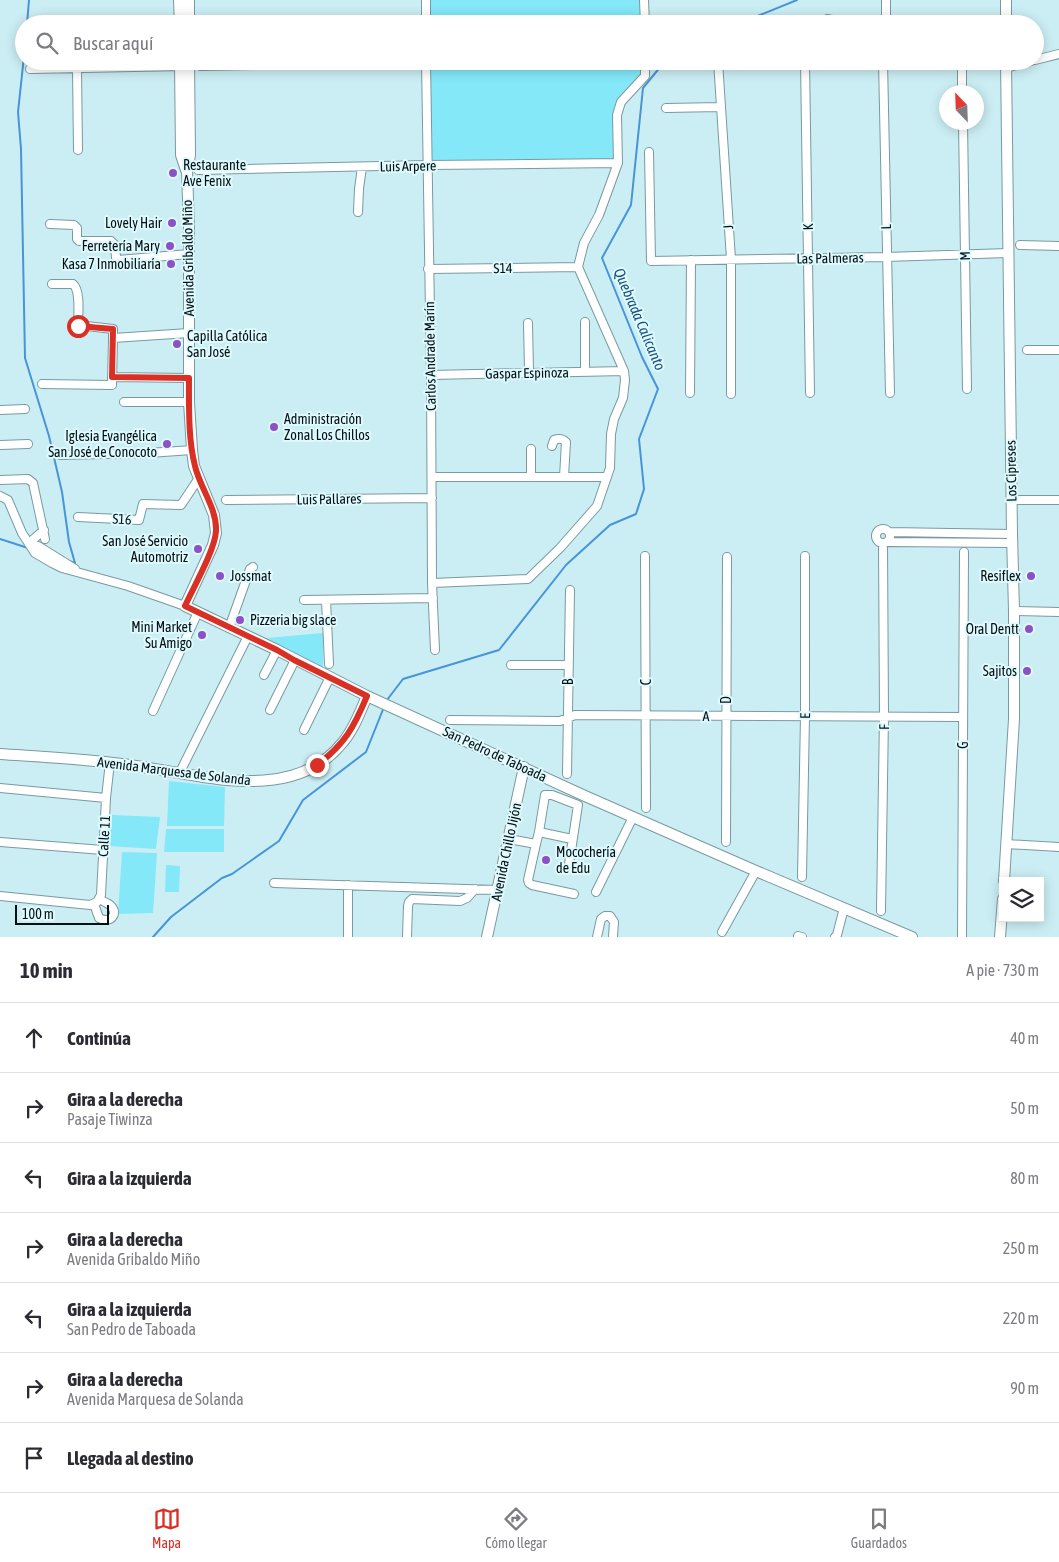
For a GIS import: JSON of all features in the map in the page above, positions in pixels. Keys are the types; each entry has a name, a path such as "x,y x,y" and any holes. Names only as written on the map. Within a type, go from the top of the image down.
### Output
{"street":[{"path":"179,0 180,15"},
{"path":"189,0 189,15"},
{"path":"426,0 426,15"},
{"path":"644,0 644,15"},
{"path":"886,0 886,15"},
{"path":"1006,0 1006,15"},
{"path":"1044,58 1059,54"},
{"path":"77,70 78,150"},
{"name":"Avenida Gribaldo Miño","path":"185,606 213,545 216,533 214,516 194,466 189,402 187,171 190,155 188,70"},
{"name":"Carlos Andrade Marín","path":"426,70 432,582 435,650"},
{"path":"432,582 528,579 560,548 597,506 610,468 611,434 614,419 623,398 625,380 624,370 578,266 584,243 599,215 618,163 617,115 621,102 645,76 645,70"},
{"name":"J","path":"718,70 731,259 731,394"},
{"name":"K","path":"804,70 810,393"},
{"name":"L","path":"884,70 886,257 890,393"},
{"path":"962,70 962,85"},
{"name":"Los Cipreses","path":"1004,877 1014,719 1006,70"},
{"path":"666,108 720,107"},
{"name":"M","path":"963,130 967,389"},
{"name":"Las Palmeras","path":"649,152 651,261 1008,253"},
{"name":"Luis Arpere","path":"198,170 618,163"},
{"path":"358,212 362,167"},
{"path":"50,224 76,225 77,239 79,241 111,241 115,245 116,258 118,260 189,254"},
{"path":"1020,245 1059,246"},
{"path":"690,393 691,260"},
{"name":"S14","path":"428,269 578,266"},
{"path":"42,384 112,385 113,329 78,326 77,291 75,285 52,284"},
{"path":"585,322 585,371"},
{"path":"528,323 528,372"},
{"path":"113,338 189,333"},
{"path":"1027,350 1059,350"},
{"name":"Gaspar Espinoza","path":"431,375 624,370"},
{"path":"112,377 189,378"},
{"path":"124,402 189,402"},
{"path":"0,410 26,409"},
{"path":"552,446 554,440 558,438 566,442 564,477"},
{"path":"0,445 28,444"},
{"path":"530,477 531,449"},
{"path":"60,455 192,450"},
{"path":"432,477 495,474 530,477 607,477"},
{"name":"S16","path":"78,517 139,520 143,504 181,506 199,478"},
{"path":"0,480 31,480 45,539"},
{"name":"San Pedro de Taboada","path":"0,496 8,500 22,533 35,553 62,568 185,606 367,696 633,817 912,937"},
{"name":"Luis Pallares","path":"226,500 432,498"},
{"path":"1011,500 1059,500"},
{"path":"885,529 890,532 1012,538 885,543 876,539 878,531 885,529"},
{"path":"29,544 44,530"},
{"path":"885,543 891,537 890,532"},
{"name":"F","path":"881,910 885,543"},
{"name":"G","path":"962,937 964,552"},
{"name":"C","path":"645,556 646,808"},
{"name":"E","path":"802,877 805,556"},
{"name":"D","path":"726,842 727,557"},
{"path":"229,628 250,569 253,567"},
{"name":"B","path":"567,774 570,590"},
{"path":"304,600 433,598"},
{"path":"326,600 329,664"},
{"path":"1014,611 1059,612"},
{"path":"153,711 198,612"},
{"path":"180,772 248,636"},
{"path":"264,675 277,650"},
{"path":"270,710 294,660"},
{"path":"511,664 568,665"},
{"path":"304,730 330,677"},
{"name":"Avenida Marquesa de Solanda","path":"0,754 110,762 226,780 262,782 292,777 317,765 330,756 342,744 357,720 367,696"},
{"name":"A","path":"450,720 560,721 575,715 963,717"},
{"name":"Calle 11","path":"0,896 94,903 101,895 106,798 110,762"},
{"name":"Avenida Chillo Jijón","path":"487,937 524,767"},
{"path":"0,788 106,798"},
{"path":"568,864 578,805 552,795 545,795 528,882 532,885 574,894"},
{"path":"596,892 633,817"},
{"path":"539,832 572,839"},
{"path":"509,839 536,844"},
{"path":"0,842 103,850"},
{"path":"1006,844 1059,847"},
{"path":"722,932 756,871"},
{"path":"274,883 498,890"},
{"path":"348,885 348,937"},
{"path":"407,937 408,906 412,899 460,901 467,898 475,889"},
{"path":"835,937 844,908"},
{"path":"597,937 601,919 605,916 610,916 614,922 613,937"},
{"path":"1000,937 1001,922"}],"shaded area":[{"path":"426,0 644,0 645,15 426,15"},
{"path":"426,70 645,70 645,76 621,102 618,163 427,165"},
{"path":"323,633 323,669 267,638"},
{"path":"169,781 225,787 224,826 167,826"},
{"path":"112,815 160,817 156,849 108,846"},
{"path":"166,829 224,829 224,852 164,852"},
{"path":"122,852 157,853 153,913 118,914"},
{"path":"166,865 180,866 179,892 165,892"}],"waterway":[{"path":"28,15 29,0"},
{"name":"Quebrada Calicanto","path":"760,15 797,0"},
{"path":"22,70 18,112 21,149 25,358 49,436 62,492 69,542 75,563 69,561"},
{"name":"Quebrada Calicanto","path":"387,700 403,679 499,650 566,565 610,525 636,514 644,489 639,439 658,389 642,357 602,258 631,205 643,88 658,70"},
{"path":"0,539 28,548"},
{"path":"153,937 171,917 222,878 232,874 279,841 303,800 366,752 384,707"}],"place":[{"name":"Restaurante Ave Fenix","path":"173,173"},
{"name":"Lovely Hair","path":"172,223"},
{"name":"Ferretería Mary","path":"170,246"},
{"name":"Kasa 7 Inmobiliaría","path":"171,264"},
{"name":"Capilla Católica San José","path":"177,344"},
{"name":"Administración Zonal Los Chillos","path":"274,427"},
{"name":"Iglesia Evangélica San José de Conocoto","path":"167,444"},
{"name":"San José Servicio Automotriz","path":"198,549"},
{"name":"Jossmat","path":"220,576"},
{"name":"Resiflex","path":"1031,576"},
{"name":"Pizzeria big slace","path":"240,620"},
{"name":"Oral Dentt","path":"1029,629"},
{"name":"Mini Market Su Amigo","path":"202,635"},
{"name":"Sajitos","path":"1027,671"},
{"name":"Mocochería de Edu","path":"546,860"}],"route":[{"path":"78,326 113,329 112,377 189,378 194,466 214,516 216,533 213,545 185,606 367,696 350,733 330,756 317,765"}]}
